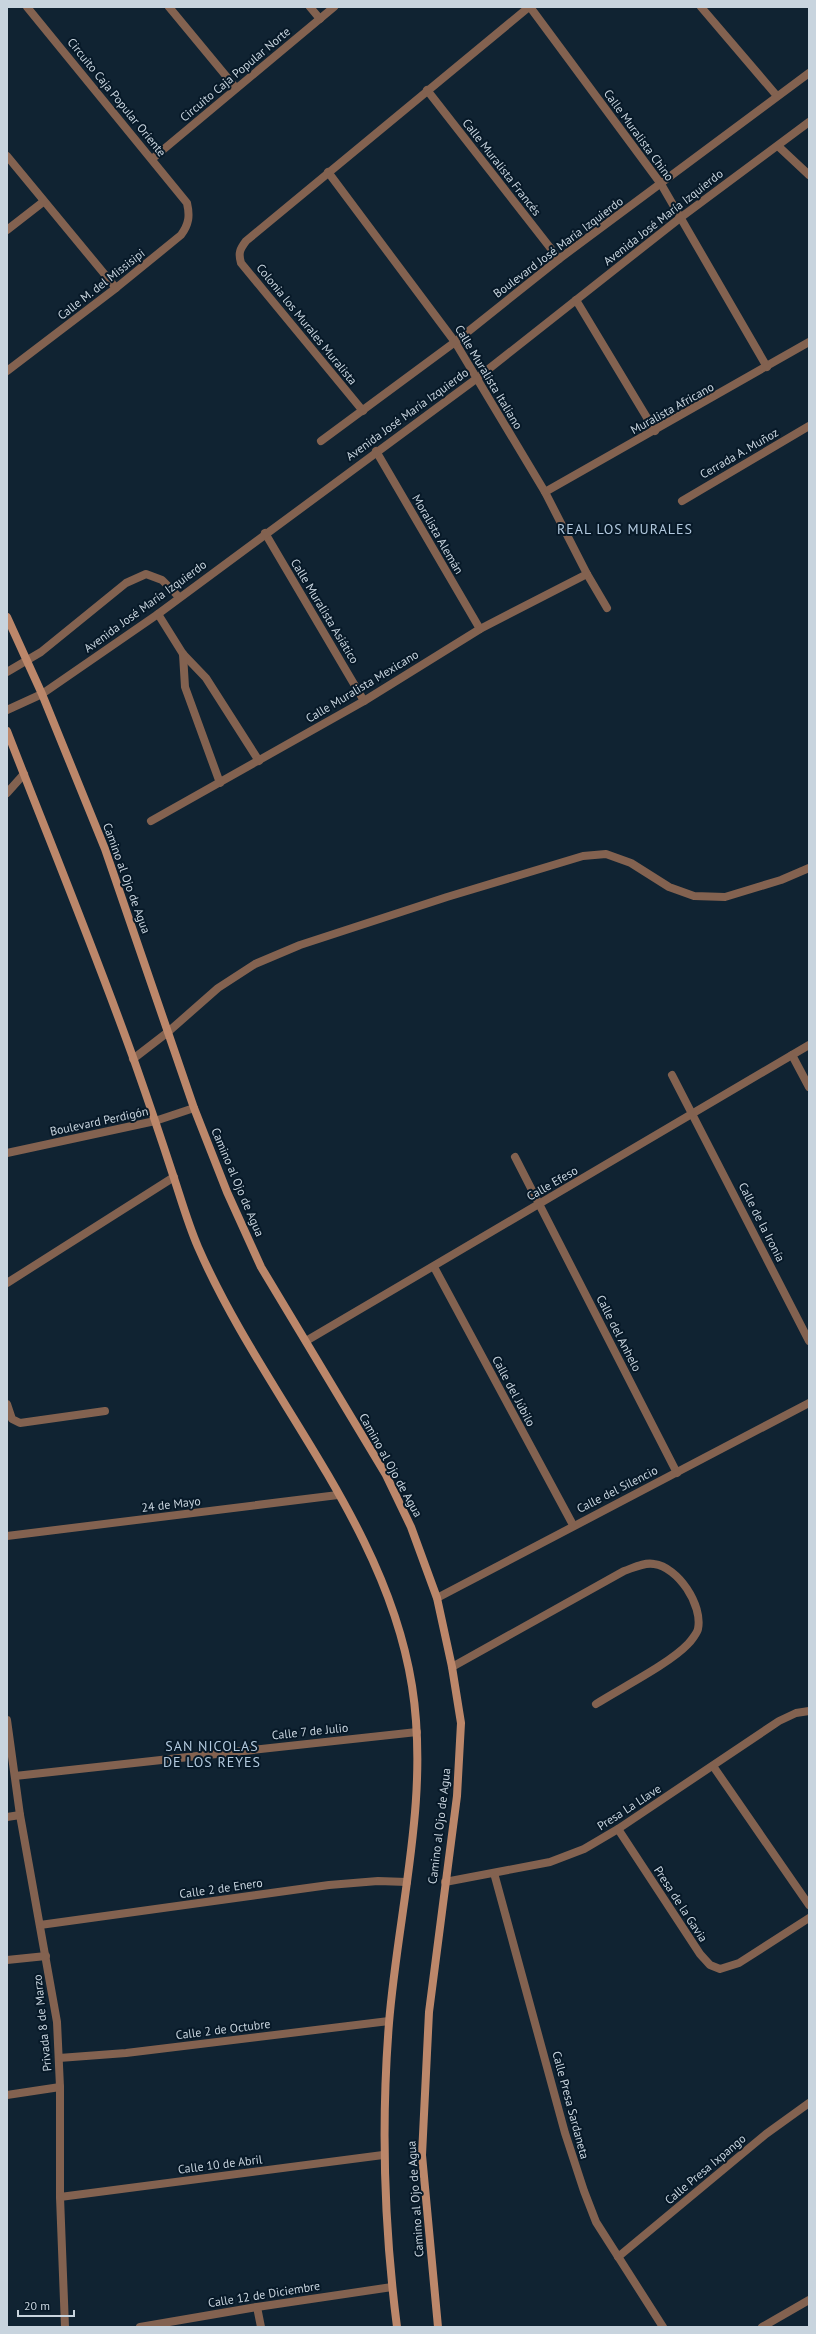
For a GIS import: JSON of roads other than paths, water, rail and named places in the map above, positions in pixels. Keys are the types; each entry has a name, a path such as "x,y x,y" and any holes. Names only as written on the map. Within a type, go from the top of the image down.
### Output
{"street":[{"name":"Circuito Caja Popular Oriente","path":"27,7 187,203"},
{"path":"170,7 236,88"},
{"path":"310,7 320,19"},
{"name":"Circuito Caja Popular Norte","path":"152,160 334,7"},
{"path":"328,172 530,7"},
{"name":"Calle Muralista Chino","path":"530,7 661,184 767,367"},
{"path":"701,7 706,11 777,96"},
{"name":"Boulevard José María Izquierdo","path":"321,441 455,342 559,259 809,73"},
{"name":"Calle Muralista Francés","path":"427,90 559,259"},
{"name":"Avenida José María Izquierdo","path":"7,710 42,694 158,614 265,533 476,379 680,218 809,122"},
{"path":"778,146 809,176"},
{"path":"7,156 43,202 116,288"},
{"name":"Colonia los Murales Muralista","path":"328,172 246,241 240,249 239,255 242,263 363,411"},
{"name":"Calle Muralista Italiano","path":"328,172 455,342 545,492 587,574 607,608"},
{"path":"7,230 43,202"},
{"name":"Calle M. del Missisipi","path":"7,371 116,288 181,235 187,226 190,215 187,203"},
{"path":"576,300 655,431"},
{"name":"Muralista Africano","path":"545,492 655,431 809,342"},
{"name":"Cerrada A. Muñoz","path":"682,501 809,426"},
{"name":"Moralista Alemán","path":"376,451 480,629"},
{"name":"Calle Muralista Asiático","path":"265,533 364,701"},
{"path":"7,672 27,662 126,583 146,574 162,580 179,598"},
{"name":"Calle Muralista Mexicano","path":"151,821 364,701 480,629 587,574"},
{"path":"158,614 183,654 206,678 259,761"},
{"name":"Camino al Ojo de Agua","path":"7,617 42,694 105,849 194,1108 227,1192 261,1267 386,1475 411,1526 437,1598 452,1667 461,1723 457,1796 429,2012 422,2155 438,2327"},
{"path":"183,654 185,687 220,783"},
{"name":"Camino al Ojo de Agua","path":"7,731 133,1058 198,1246 222,1297 370,1551 395,1614 412,1684 417,1732 418,1796 389,2021 383,2155 392,2288 397,2327"},
{"path":"7,793 24,774"},
{"path":"133,1058 168,1032 218,988 255,964 300,945 583,856 606,854 631,863 668,887 694,896 725,897 781,880 809,868"},
{"name":"Calle Efeso","path":"306,1341 693,1115 809,1045"},
{"path":"792,1055 809,1087"},
{"name":"Calle de la Ironía","path":"672,1075 809,1341"},
{"name":"Boulevard Perdigón","path":"7,1153 155,1121 194,1108"},
{"name":"Calle del Anhelo","path":"515,1157 538,1205 677,1473"},
{"path":"7,1283 174,1177"},
{"name":"Calle del Júbilo","path":"434,1267 573,1525"},
{"name":"Calle del Silencio","path":"437,1598 573,1525 677,1473 809,1403"},
{"path":"7,1404 12,1419 20,1423 105,1411"},
{"name":"24 de Mayo","path":"7,1536 338,1495"},
{"path":"452,1667 624,1571 653,1564 678,1575 684,1583 695,1607 698,1618 698,1630 688,1644 675,1655 596,1704"},
{"name":"Presa La Llave","path":"445,1882 550,1862 584,1849 618,1829 779,1721 796,1713 809,1711"},
{"name":"Privada 8 de Marzo","path":"7,1720 20,1815 57,2022 60,2087 60,2197 66,2327"},
{"name":"Calle 7 de Julio","path":"15,1776 417,1732"},
{"path":"713,1766 809,1905"},
{"path":"7,1817 20,1815"},
{"name":"Presa de la Gavia","path":"618,1829 700,1954 710,1964 720,1969 739,1963 809,1918"},
{"name":"Calle Presa Sardaneta","path":"494,1873 565,2133 596,2222 663,2327"},
{"name":"Calle 2 de Enero","path":"40,1925 329,1885 378,1881 407,1882"},
{"path":"7,1960 46,1956"},
{"name":"Calle 2 de Octubre","path":"59,2058 126,2053 389,2021"},
{"path":"7,2095 60,2087"},
{"name":"Calle Presa Ixpango","path":"618,2257 766,2134 809,2103"},
{"name":"Calle 10 de Abril","path":"60,2197 383,2155"},
{"name":"Calle 12 de Diciembre","path":"140,2327 257,2307 392,2288"},
{"path":"762,2327 809,2300"},
{"path":"257,2307 261,2327"}],"district":[{"name":"REAL LOS MURALES","path":"625,529"},
{"name":"SAN NICOLAS DE LOS REYES","path":"212,1754"}]}
